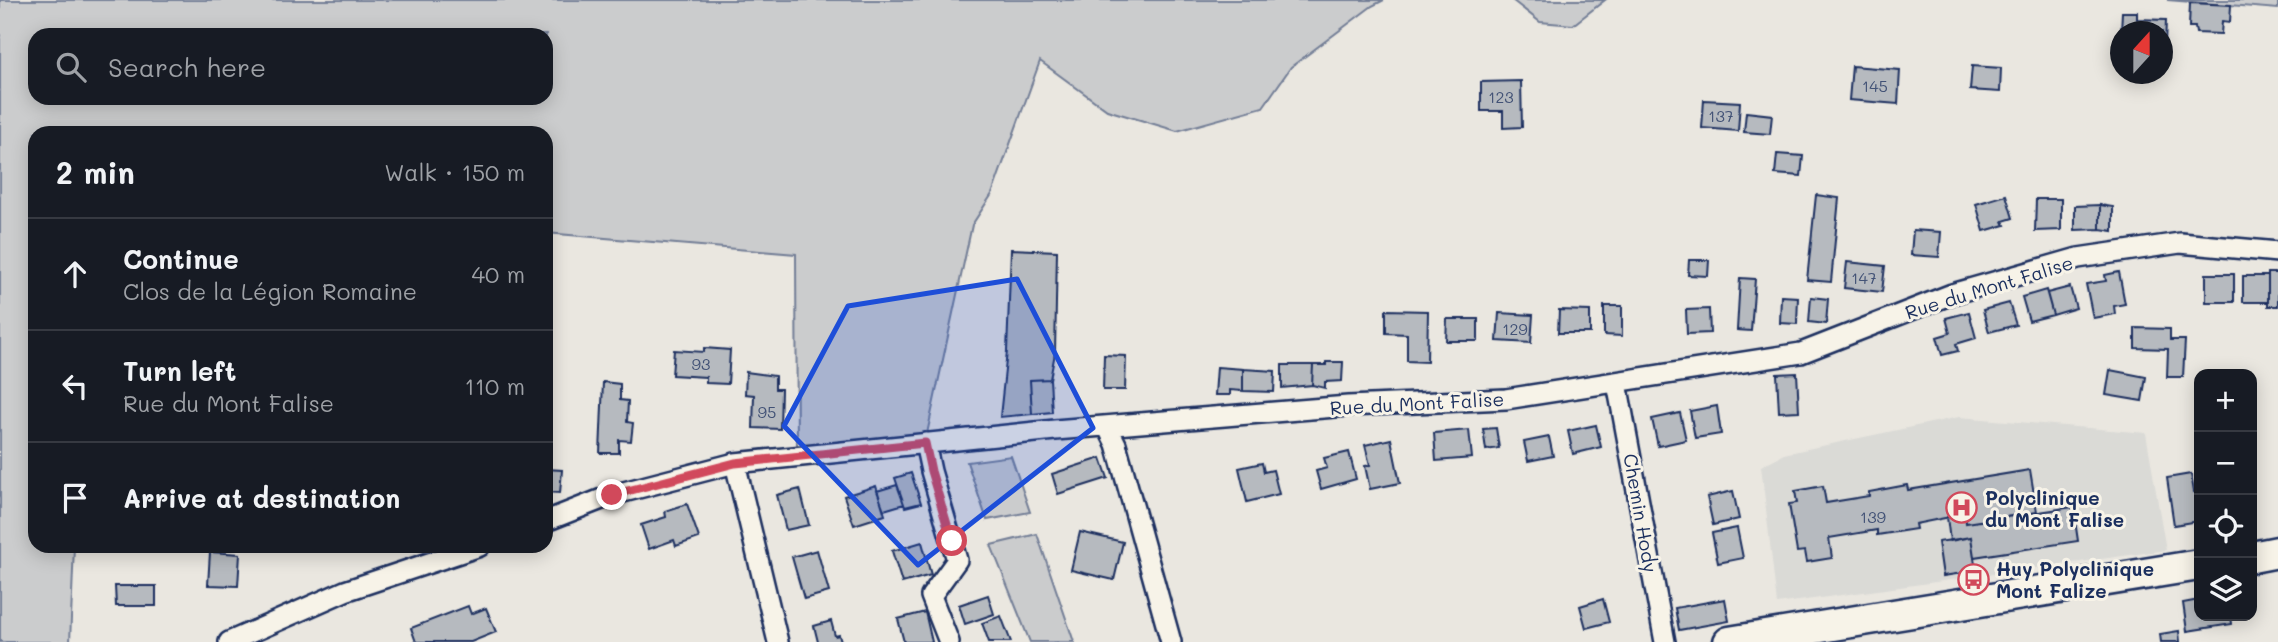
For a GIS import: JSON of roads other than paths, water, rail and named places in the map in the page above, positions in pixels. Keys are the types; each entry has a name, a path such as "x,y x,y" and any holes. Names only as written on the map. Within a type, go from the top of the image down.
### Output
{"main road":[{"path":"2257,556 2278,552"},
{"path":"1729,642 2194,566"}],"street":[{"name":"Rue du Mont Falise","path":"553,519 612,495 735,463 1107,426 1348,406 1506,399 1618,383 1801,353 1952,294 2078,258 2180,243 2278,251"},
{"name":"Chemin Hody","path":"1618,383 1665,642"},
{"path":"1107,426 1116,444 1171,642"},
{"path":"925,443 957,560 931,596 949,642"},
{"path":"735,463 778,642"},
{"path":"229,642 345,592 459,553"}],"place":[{"name":"Polyclinique du Mont Falise","path":"1962,508"},
{"name":"Huy Polyclinique Mont Falize","path":"1973,579"}]}
